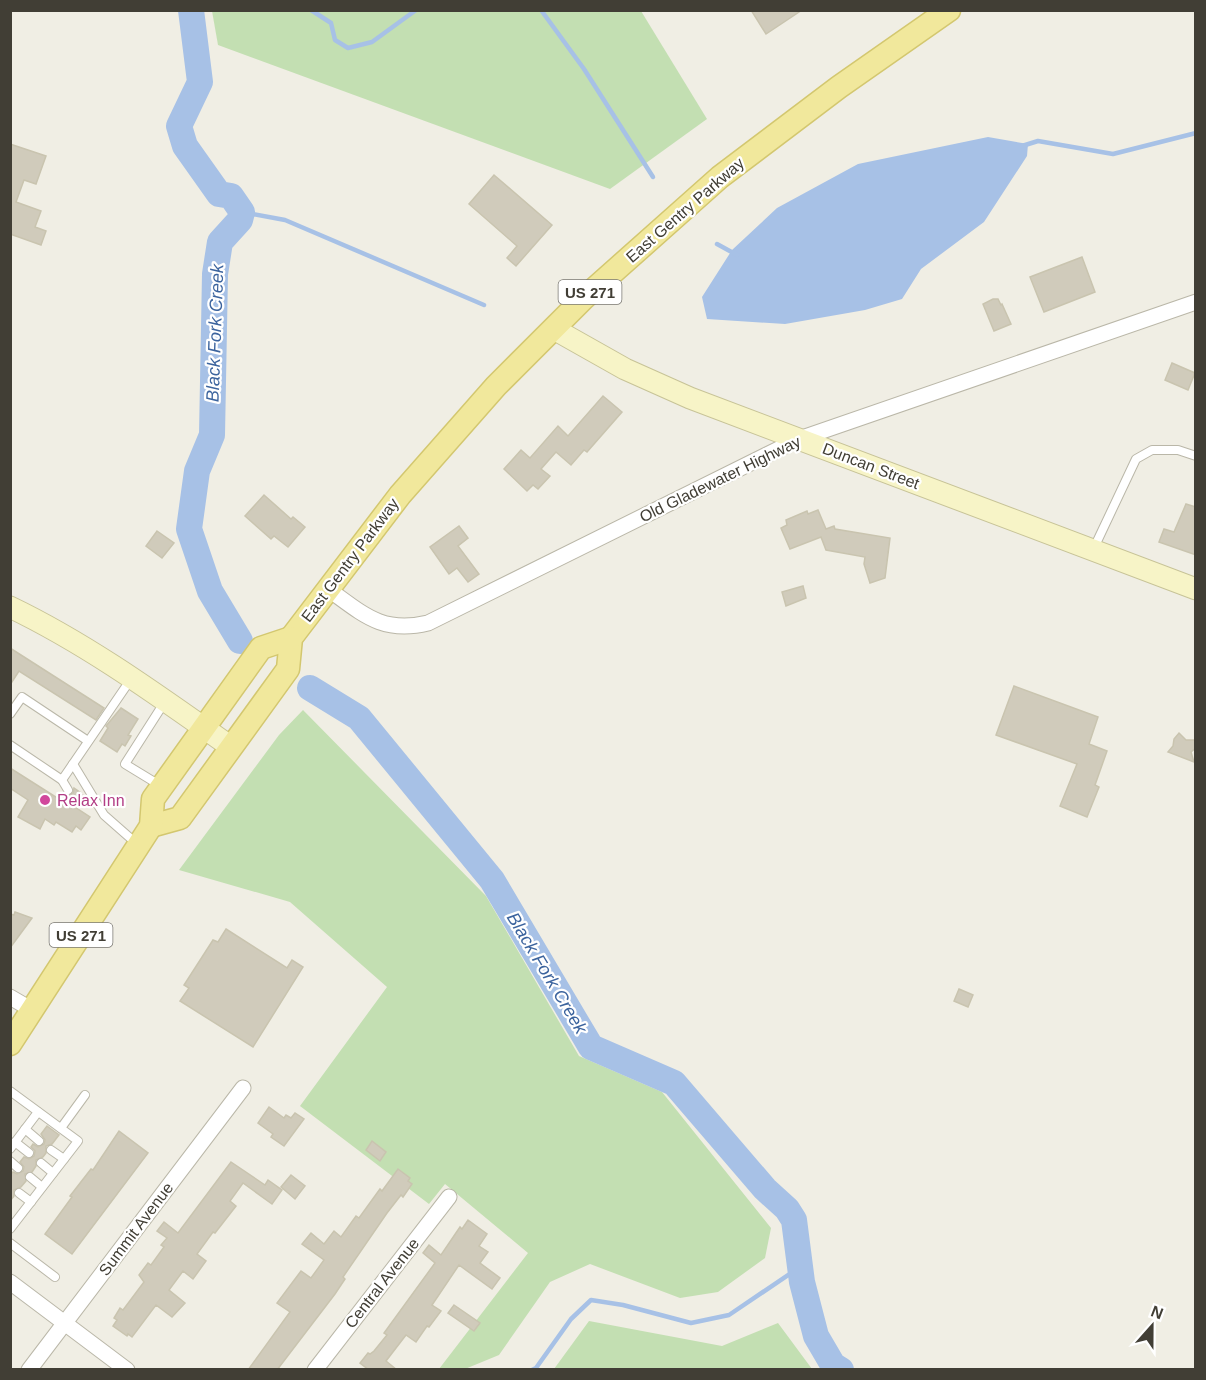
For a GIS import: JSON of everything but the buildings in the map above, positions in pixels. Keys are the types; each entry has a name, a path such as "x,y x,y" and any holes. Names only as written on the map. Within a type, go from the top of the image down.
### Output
{"main road":[{"name":"East Gentry Parkway","path":"151,826 180,818 288,669 291,638 400,495 496,386 584,298 720,177 927,21 949,10"},
{"name":"East Gentry Parkway","path":"10,1044 34,1011 151,826 153,799 261,648 291,638"}],"street":[{"name":"Old Gladewater Highway","path":"328,589 379,623 404,628 428,623 799,439 1196,302"},
{"name":"Duncan Street","path":"554,329 625,369 690,398 1196,589"},
{"path":"10,607 64,636 132,678 231,747"},
{"path":"10,997 34,1011"},
{"name":"Summit Avenue","path":"29,1370 243,1088"},
{"name":"Central Avenue","path":"315,1370 448,1197"},
{"path":"10,1282 127,1370"}],"lane":[{"path":"1092,550 1136,459 1152,450 1178,450 1196,456"},
{"path":"62,780 132,678"},
{"path":"10,714 22,697 88,741"},
{"path":"162,786 126,764 165,701"},
{"path":"10,745 62,780 68,790"},
{"path":"73,764 104,815 139,845"},
{"path":"80,799 95,803"},
{"path":"10,1091 78,1141 12,1224"},
{"path":"61,1128 85,1095"},
{"path":"29,1154 13,1146 38,1112"},
{"path":"25,1130 39,1141"},
{"path":"51,1150 64,1159"},
{"path":"10,1161 18,1168"},
{"path":"41,1163 53,1173"},
{"path":"30,1177 42,1187"},
{"path":"19,1193 31,1202"},
{"path":"10,1243 56,1277"}],"green space":[{"path":"212,11 641,11 707,119 610,189 218,45"},
{"path":"303,710 486,896 579,1056 662,1092 771,1228 765,1258 718,1292 680,1298 590,1264 550,1282 499,1355 465,1369 439,1369 528,1253 445,1184 429,1204 300,1106 387,987 290,902 179,870 279,735"},
{"path":"589,1321 722,1346 778,1323 812,1369 554,1369"}],"water":[{"path":"988,137 1028,144 1027,156 984,222 921,269 902,299 865,310 785,324 707,319 702,297 732,250 777,208 858,164"}],"waterway":[{"name":"Black Fork Creek","path":"191,10 200,82 179,126 185,146 219,194 231,196 242,212 240,220 220,242 215,274 212,435 197,471 189,529 210,591 240,641"},
{"path":"311,10 331,23 335,40 348,48 372,42 416,10"},
{"path":"541,10 584,69 653,177"},
{"path":"1022,146 1038,141 1113,154 1196,133"},
{"path":"242,212 285,220 484,305"},
{"path":"717,244 737,255"},
{"name":"Black Fork Creek","path":"310,688 359,718 492,880 591,1047 674,1083 765,1189 787,1209 794,1220 802,1282 816,1336 833,1365 841,1370"},
{"path":"532,1370 536,1368 571,1319 591,1300 623,1305 691,1323 729,1315 800,1267"}],"place":[{"name":"Relax Inn","path":"45,800"}]}
